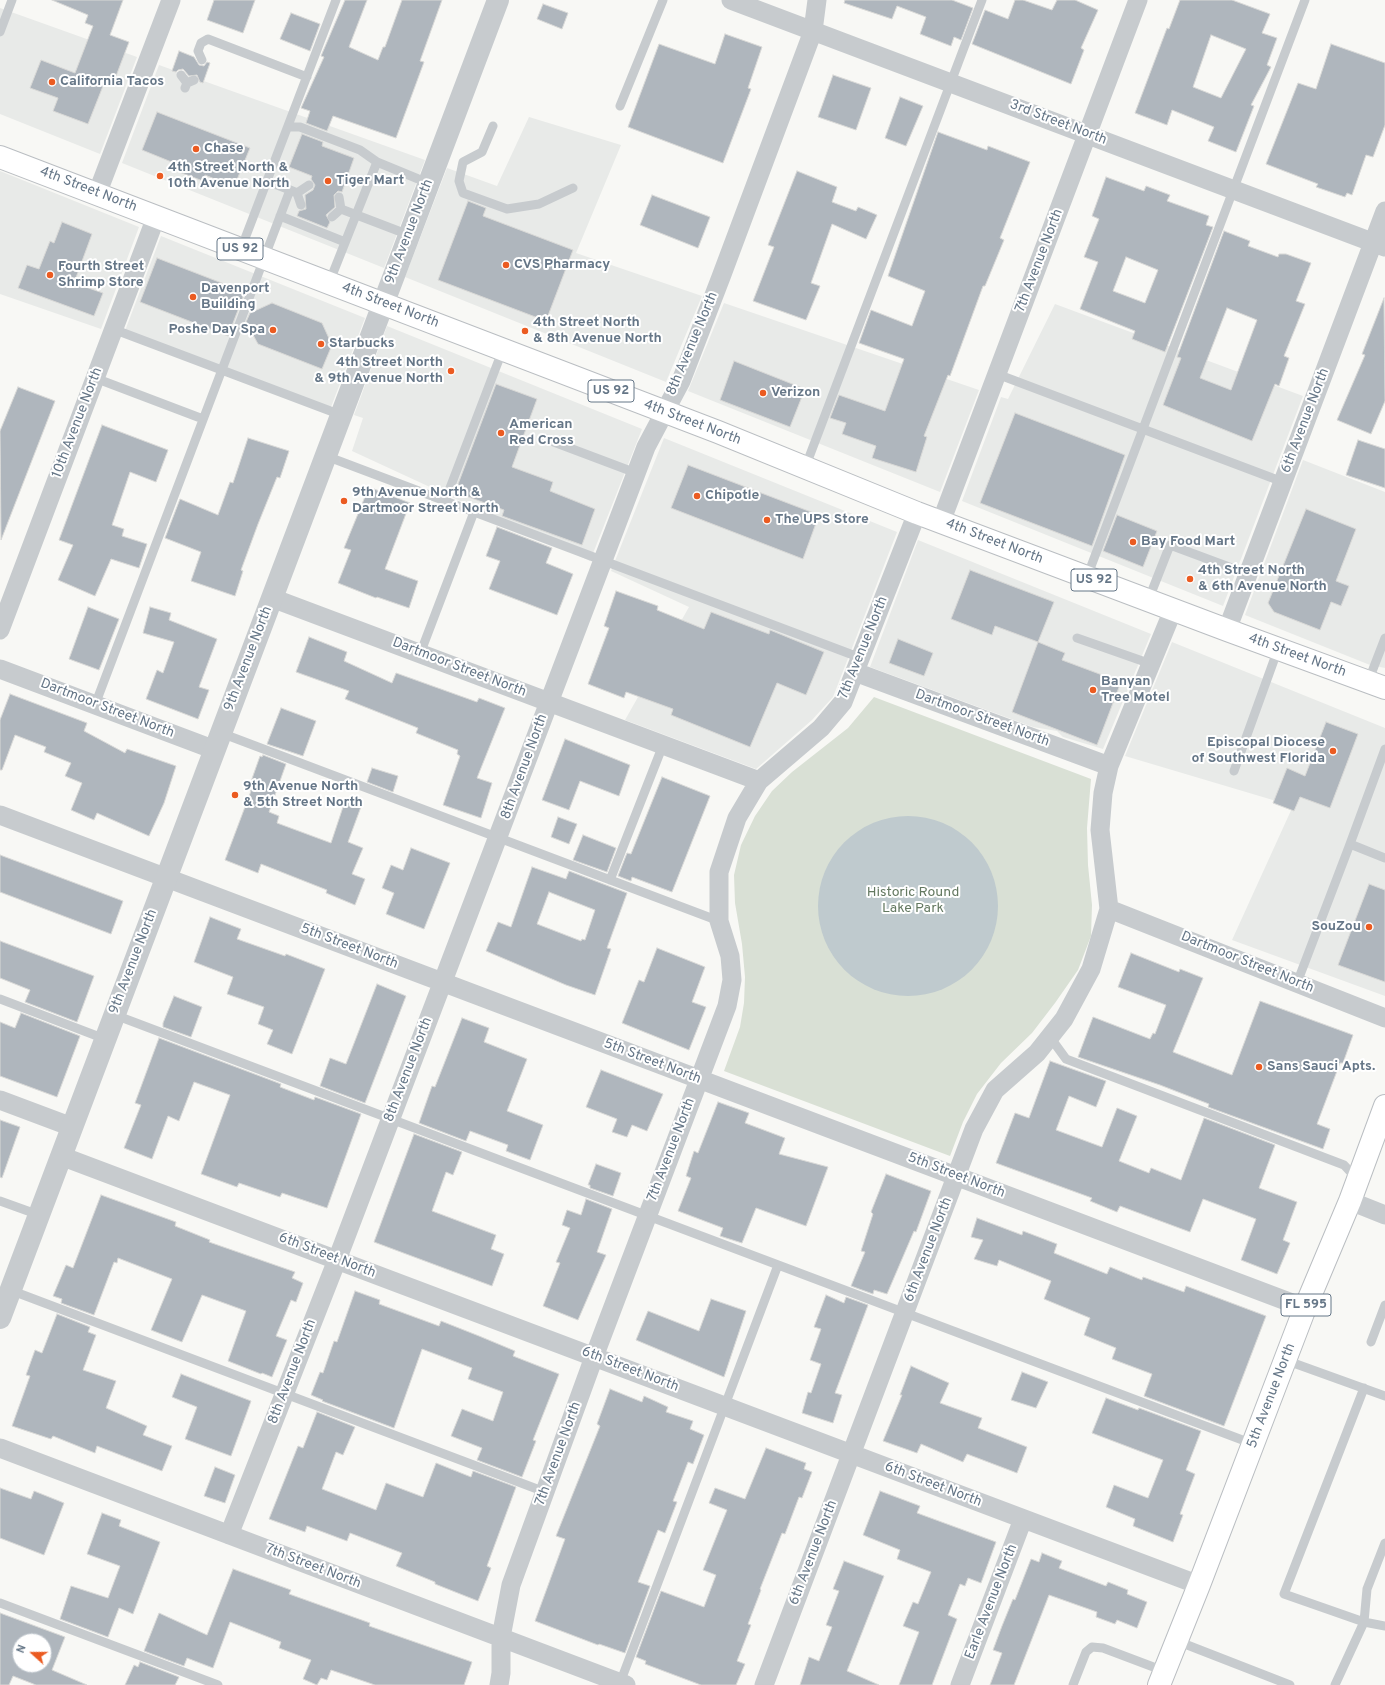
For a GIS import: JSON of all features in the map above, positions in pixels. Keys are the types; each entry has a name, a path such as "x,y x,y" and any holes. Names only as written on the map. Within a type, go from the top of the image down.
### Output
{"main road":[{"name":"4th Street North","path":"0,157 664,411 917,513 1148,601 1376,685"},
{"name":"5th Avenue North","path":"1161,1678 1199,1585 1305,1308 1350,1201 1385,1106"}],"street":[{"path":"97,194 171,0"},
{"name":"9th Avenue North","path":"0,1318 498,0"},
{"name":"3rd Street North","path":"731,0 1379,245"},
{"name":"8th Avenue North","path":"229,1535 337,1260 636,473 664,411 681,381 813,31 817,0"},
{"name":"7th Avenue North","path":"941,522 1138,0"},
{"name":"6th Avenue North","path":"1227,630 1283,482 1379,245 1385,211"},
{"name":"10th Avenue North","path":"0,630 156,216"},
{"name":"7th Avenue North","path":"499,1685 501,1674 501,1638 511,1585 594,1357 727,1006 732,980 730,956 719,921 719,872 737,818 759,781 821,728 843,702 917,513"},
{"name":"Dartmoor Street North","path":"272,598 759,781"},
{"name":"6th Avenue North","path":"764,1685 974,1129 995,1090 1037,1053 1064,1019 1091,969 1109,909 1100,830 1103,793 1109,766 1173,610"},
{"name":"Dartmoor Street North","path":"858,665 1109,766"},
{"name":"Dartmoor Street North","path":"0,669 95,705 218,741"},
{"name":"5th Street North","path":"0,816 1305,1308"},
{"name":"Dartmoor Street North","path":"1109,909 1385,1018"},
{"path":"0,1100 72,1127"},
{"name":"6th Street North","path":"61,1156 1199,1585"},
{"path":"1350,1201 1385,1214"},
{"name":"7th Street North","path":"0,1448 623,1684"},
{"name":"Earle Avenue North","path":"960,1685 1023,1519"}],"lane":[{"path":"0,32 12,0"},
{"path":"241,249 336,0"},
{"path":"620,106 663,0"},
{"path":"805,468 982,0"},
{"path":"1087,578 1305,0"},
{"path":"202,60 193,53 200,43 208,40 307,77"},
{"path":"181,75 188,84"},
{"path":"493,126 482,152 463,162 459,181 463,193 507,209 539,204 573,188"},
{"path":"288,127 300,128 360,150 377,162 428,183"},
{"path":"329,283 377,162"},
{"path":"267,181 293,192 301,205"},
{"path":"95,705 280,216 293,192 309,185"},
{"path":"340,197 341,210"},
{"path":"341,210 409,235"},
{"path":"332,217 341,210"},
{"path":"280,216 345,242"},
{"path":"113,329 341,415"},
{"path":"445,501 503,349"},
{"path":"997,374 1283,482"},
{"path":"95,378 203,419"},
{"path":"543,438 636,473"},
{"path":"326,456 603,560 858,665"},
{"path":"420,654 474,512"},
{"path":"1148,601 1170,545 1248,574"},
{"path":"1077,638 1151,664"},
{"path":"1376,685 1385,638"},
{"path":"1234,771 1278,649"},
{"path":"218,741 498,838 719,921"},
{"path":"610,880 663,745"},
{"path":"1297,983 1385,749"},
{"path":"1350,844 1385,858"},
{"path":"0,999 105,1039"},
{"path":"114,1014 1253,1444"},
{"path":"1050,1037 1066,1059 1344,1165 1357,1179"},
{"path":"0,1200 39,1215"},
{"path":"623,1684 778,1265"},
{"path":"10,1290 545,1492"},
{"path":"1371,1342 1385,1305"},
{"path":"1285,1360 1385,1396"},
{"path":"1364,1388 1284,1594 1364,1622 1385,1626"},
{"path":"1335,1685 1364,1622 1367,1589 1385,1543"},
{"path":"0,1603 218,1685"},
{"path":"1177,1640 1290,1685"},
{"path":"1073,1685 1086,1652 1092,1647 1103,1648 1161,1678"}],"shaded area":[{"path":"0,8 137,57 100,154 0,114"},
{"path":"159,65 425,160 384,268 122,163"},
{"path":"529,117 621,145 576,253 702,296 666,382 405,277 447,168 497,186"},
{"path":"0,171 139,227 101,329 0,294"},
{"path":"161,236 365,318 331,407 123,336"},
{"path":"724,303 979,390 940,492 688,391"},
{"path":"1055,304 1303,396 1223,606 962,501 1001,397 1008,399"},
{"path":"387,326 642,429 590,561 352,451 363,418 354,415"},
{"path":"664,438 897,532 833,697 812,720 756,769 625,720 689,607 611,571"},
{"path":"1303,460 1385,492 1385,668 1370,665 1245,615"},
{"path":"918,540 1151,634 1103,749 1063,737 1057,731 1033,727 870,667"},
{"path":"1172,642 1385,728 1385,996 1232,940 1293,806 1125,756"},
{"path":"899,816 917,816 942,823 958,831 972,842 983,856 991,872 998,897 998,915 991,940 983,956 972,970 958,981 934,992 917,996 899,996 882,992 858,981 838,963 833,956 822,932 818,915 818,897 822,880 833,856 851,836 858,831 882,820"}],"green space":[{"name":"Historic Round Lake Park","path":"874,697 1091,779 1087,828 1088,865 1092,905 1091,936 1078,970 1055,1003 1032,1033 1001,1063 977,1094 963,1122 950,1156 724,1071 740,1027 744,1003 745,977 742,944 735,903 734,875 741,845 755,816 772,791 792,772 848,728"}],"building":[{"path":"52,0 123,0 110,35 129,42 113,84 105,81 88,124 53,111 58,98 30,88 41,60 75,73 93,26 85,23 88,15"},
{"path":"214,0 255,0 243,33 207,20"},
{"path":"345,0 367,0 349,47 378,60 383,47 385,47 402,0 442,0 420,61 424,62 396,138 333,116 327,131 306,123 310,111 301,108 324,57 321,56"},
{"path":"845,0 952,0 973,8 961,40 954,37 951,46 920,34 926,17 897,6 892,19 844,3"},
{"path":"1015,0 1023,0 1052,10 1057,0 1075,0 1098,10 1081,48 1084,50 1071,84 972,44 985,10 1008,19"},
{"path":"1180,0 1232,0 1270,14 1262,33 1277,38 1267,65 1271,67 1251,105 1254,106 1236,152 1208,141 1214,127 1172,110 1167,125 1135,113 1167,28 1169,29","holes":["1211,35 1246,49 1221,98 1193,87"]},
{"path":"543,4 568,13 562,29 537,19"},
{"path":"291,13 320,24 310,51 280,39"},
{"path":"725,34 762,47 748,88 751,89 723,163 628,127 659,44 715,64"},
{"path":"1331,44 1385,63 1385,125 1373,157 1366,155 1352,195 1347,193 1345,197 1316,187 1318,184 1266,164 1298,83 1316,89"},
{"path":"179,51 194,57 199,65 204,66 207,62 210,63 203,83 200,82 197,75 189,76 183,69 176,72 172,71"},
{"path":"833,75 871,88 856,130 818,117"},
{"path":"900,97 923,106 906,146 885,138"},
{"name":"Chase","path":"157,112 250,148 234,187 205,175 203,181 171,169 174,163 142,150"},
{"path":"938,132 987,150 988,146 1030,162 1000,238 1004,240 985,286 983,286 950,376 948,375 924,436 927,437 916,472 872,458 876,446 842,434 846,423 830,418 839,395 885,411 904,359 859,343 871,310 912,326 925,291 888,276"},
{"name":"Tiger Mart","path":"302,134 323,142 322,146 354,158 342,192 338,191 334,195 335,207 326,215 330,222 327,228 297,216 299,211 306,209 305,195 313,190 315,185 311,179 312,176 289,167"},
{"path":"797,171 837,187 832,202 856,211 858,207 877,215 866,239 832,224 811,283 820,286 806,320 753,301 774,247 768,245"},
{"path":"1106,177 1144,191 1146,186 1170,195 1167,201 1209,216 1206,225 1213,227 1165,352 1132,339 1135,331 1080,309 1098,262 1084,257 1099,219 1092,216","holes":["1126,257 1158,270 1145,303 1113,291"]},
{"path":"652,195 710,217 698,248 640,225"},
{"name":"CVS Pharmacy","path":"468,201 486,208 483,216 573,250 546,321 438,280"},
{"name":"Fourth Street Shrimp Store","path":"62,222 92,234 74,283 103,293 94,316 18,288 27,265 39,269 50,241 54,243"},
{"path":"1224,231 1250,241 1248,246 1278,257 1279,254 1286,254 1311,263 1296,301 1305,304 1284,356 1289,358 1279,386 1275,384 1252,441 1163,405 1181,358 1177,357","holes":["1227,308 1257,320 1231,390 1200,378"]},
{"name":"Davenport Building","path":"157,258 245,292 228,336 140,302"},
{"path":"1384,298 1385,401 1371,434 1337,420 1365,355 1362,354"},
{"path":"272,303 322,323 332,345 322,369 258,344 246,322 250,313"},
{"path":"734,361 805,389 790,427 720,400"},
{"name":"American Red Cross","path":"496,384 537,399 512,467 553,482 550,491 595,509 582,545 502,516 504,510 455,492"},
{"path":"18,387 55,401 1,540 0,431"},
{"path":"1015,413 1125,455 1092,546 980,503"},
{"path":"102,425 168,450 156,482 130,472 112,525 124,529 122,536 147,544 139,568 111,559 95,596 58,580 73,545 59,540"},
{"path":"248,438 289,451 280,478 277,477 258,524 241,570 243,571 235,596 191,581 201,552 165,538 180,499 218,515 230,482 233,483"},
{"path":"1358,440 1385,449 1385,488 1346,475"},
{"path":"688,465 819,515 803,559 671,508"},
{"path":"369,487 410,503 385,569 418,581 409,608 377,597 376,598 338,583 351,550 344,548"},
{"path":"1306,509 1356,529 1336,581 1349,586 1341,606 1331,602 1320,630 1274,612 1268,603"},
{"name":"Bay Food Mart","path":"1117,515 1157,531 1143,567 1103,551"},
{"path":"497,527 552,548 546,563 573,574 557,615 489,589 500,561 486,556"},
{"path":"970,570 1054,602 1038,642 995,626 992,635 951,619"},
{"path":"616,591 658,606 657,610 704,629 711,612 769,634 770,630 824,652 806,695 777,683 750,747 671,715 673,709 626,692 624,698 588,684 609,628 604,626"},
{"path":"88,607 119,619 99,670 69,659"},
{"path":"150,607 171,613 169,620 217,639 199,687 209,690 198,719 146,699 157,670 163,673 174,642 143,633"},
{"path":"309,637 347,652 344,661 392,683 396,673 477,702 479,698 505,708 477,778 492,783 481,818 443,805 460,756 457,754 458,750 416,733 418,728 345,699 349,691 296,672"},
{"path":"898,639 933,653 924,676 889,663"},
{"name":"Banyan Tree Motel","path":"1038,642 1065,653 1062,660 1121,682 1097,745 1012,712"},
{"path":"10,694 87,723 84,731 125,753 127,749 176,766 164,803 149,836 97,813 94,820 71,810 82,783 65,776 71,763 44,752 46,747 15,735 2,770 0,770 0,720"},
{"path":"281,708 316,721 303,756 267,744"},
{"name":"Episcopal Diocese of Southwest Florida","path":"1326,722 1358,734 1330,808 1300,797 1294,811 1273,803 1287,768 1305,776"},
{"path":"565,739 630,765 619,796 580,781 569,810 542,800"},
{"path":"263,755 286,764 269,812 279,816 277,823 331,843 346,798 362,804 348,842 363,848 352,874 365,879 355,905 326,893 327,890 261,864 258,873 225,860 251,791 248,790 260,756 262,757"},
{"path":"372,768 398,776 393,792 367,782"},
{"path":"662,777 710,796 672,892 632,877 631,881 618,876 627,853 631,854"},
{"path":"558,817 577,824 569,844 551,837"},
{"path":"583,835 616,848 607,872 573,860"},
{"path":"411,848 450,863 424,929 386,914 394,893 382,888 391,865 403,870"},
{"path":"0,855 123,901 111,934 0,892"},
{"path":"532,867 566,879 569,871 627,893 607,948 611,949 595,995 566,985 486,951 498,922 511,927","holes":["549,892 595,910 585,940 582,939 581,941 537,924"]},
{"name":"SouZou","path":"1369,884 1385,890 1385,982 1338,965"},
{"path":"210,917 241,929 237,939 285,956 286,954 325,969 292,1054 267,1044 273,1030 258,1024 264,1007 227,994 233,977 194,962"},
{"path":"0,941 94,976 77,1022 25,1002 30,990 0,978"},
{"path":"657,948 705,967 692,1002 706,1007 689,1050 622,1023 639,980 644,982"},
{"path":"1131,953 1179,972 1180,969 1203,978 1173,1052 1232,1075 1260,1001 1353,1035 1343,1063 1340,1063 1317,1124 1330,1129 1323,1149 1208,1107 1209,1104 1160,1085 1078,1057 1093,1017 1150,1039 1153,1033 1155,1034 1166,1005 1118,987"},
{"path":"377,984 406,996 365,1103 320,1086 330,1058 346,1064"},
{"path":"174,996 202,1007 191,1037 163,1027 163,1023"},
{"path":"21,1013 80,1036 57,1097 0,1076 0,1022 15,1028"},
{"path":"462,1018 489,1028 484,1042 527,1059 507,1111 543,1125 530,1160 506,1151 508,1145 470,1131 466,1141 419,1123 432,1086 435,1087"},
{"path":"159,1038 281,1084 280,1087 314,1100 315,1097 361,1114 327,1208 282,1193 280,1197 239,1183 237,1187 201,1174 230,1095 194,1082 179,1121 168,1116 152,1159 124,1148 141,1105 135,1103"},
{"path":"1050,1061 1106,1081 1096,1107 1069,1096 1056,1130 1102,1147 1117,1108 1137,1116 1119,1161 1149,1173 1151,1168 1181,1180 1204,1118 1275,1145 1259,1188 1297,1202 1283,1240 1290,1243 1277,1274 1241,1260 1256,1219 1203,1199 1190,1232 1120,1206 1117,1212 1090,1201 1092,1198 996,1163 1015,1113 1029,1118"},
{"path":"601,1070 663,1094 647,1131 632,1125 627,1137 612,1132 617,1119 586,1107"},
{"path":"718,1102 749,1113 745,1123 785,1138 779,1154 828,1167 806,1226 756,1208 742,1243 720,1236 723,1228 678,1211 691,1178 686,1176 694,1151 698,1153"},
{"path":"0,1120 20,1127 2,1178 0,1177"},
{"path":"414,1134 462,1152 453,1175 446,1172 432,1211 496,1235 491,1249 504,1254 492,1286 374,1242"},
{"path":"596,1164 621,1173 613,1196 590,1188 590,1185 588,1185"},
{"path":"886,1174 931,1191 916,1232 914,1231 887,1294 874,1290 873,1294 851,1286 865,1252 861,1251 873,1214 871,1212"},
{"path":"101,1195 176,1222 175,1226 210,1240 209,1242 295,1272 292,1278 303,1283 296,1302 291,1300 276,1336 287,1340 272,1377 228,1361 246,1311 202,1295 182,1342 151,1330 172,1279 118,1258 117,1263 114,1262 94,1315 61,1303 62,1299 53,1296 66,1265 73,1268"},
{"path":"586,1199 612,1209 597,1252 606,1255 578,1320 543,1306 560,1263 556,1262 570,1228 562,1225 567,1210 581,1215"},
{"path":"977,1218 1022,1235 1023,1231 1057,1244 1054,1253 1107,1274 1110,1267 1142,1280 1143,1277 1184,1292 1186,1286 1266,1316 1224,1426 1144,1396 1152,1374 1112,1359 1116,1348 1084,1335 1090,1318 1044,1299 1051,1281 999,1260 997,1266 974,1259 983,1240 971,1237"},
{"path":"355,1291 380,1300 379,1304 439,1326 441,1321 479,1336 515,1351 513,1356 559,1374 533,1440 536,1441 522,1477 477,1460 482,1448 451,1436 462,1409 493,1421 503,1392 468,1379 472,1368 422,1349 394,1428 322,1401 323,1400 311,1395 320,1372 323,1373 334,1341 337,1342"},
{"path":"826,1295 844,1303 846,1297 868,1305 835,1393 842,1395 833,1423 802,1413 808,1392 811,1393 821,1364 810,1360 821,1329 814,1327"},
{"path":"711,1299 746,1311 724,1377 636,1340 648,1311 699,1331"},
{"path":"57,1314 90,1327 88,1332 96,1335 83,1370 116,1381 106,1408 147,1426 143,1435 172,1446 162,1471 97,1446 95,1453 53,1436 51,1439 12,1426 30,1376 26,1375 35,1350 42,1353"},
{"path":"911,1366 949,1383 940,1403 982,1418 978,1428 1027,1447 1017,1473 967,1454 963,1462 921,1444 917,1453 883,1441 902,1395 900,1395"},
{"path":"1022,1372 1048,1382 1036,1408 1011,1400"},
{"path":"181,1374 251,1401 231,1456 185,1439 197,1407 172,1397"},
{"path":"610,1389 642,1402 644,1396 668,1407 666,1412 693,1421 690,1429 704,1435 693,1464 688,1462 673,1501 677,1502 665,1533 658,1530 638,1582 650,1586 625,1653 599,1644 598,1645 535,1621 565,1539 556,1536 600,1426 597,1424"},
{"path":"1106,1398 1138,1410 1139,1408 1201,1431 1186,1470 1195,1474 1180,1514 1183,1515 1173,1542 1133,1526 1135,1519 1106,1507 1114,1485 1148,1498 1163,1460 1092,1433"},
{"path":"317,1412 355,1427 343,1455 336,1452 322,1489 376,1510 386,1483 423,1497 436,1463 471,1477 473,1471 516,1487 487,1566 491,1568 478,1601 435,1584 435,1582 396,1566 402,1553 350,1533 347,1541 307,1526 305,1532 269,1519 298,1446 303,1448"},
{"path":"766,1448 806,1463 804,1469 812,1472 802,1498 799,1497 785,1534 782,1533 760,1589 761,1590 748,1624 751,1625 737,1661 745,1664 736,1685 701,1685 645,1664 646,1661 636,1657 661,1591 704,1607 716,1575 703,1570 727,1510 709,1503 715,1488 745,1499"},
{"path":"215,1467 235,1475 225,1503 204,1496"},
{"path":"0,1488 31,1499 34,1491 64,1503 44,1555 0,1538"},
{"path":"880,1491 920,1506 917,1513 996,1542 981,1583 968,1578 965,1586 960,1584 948,1615 957,1619 932,1685 899,1685 919,1632 903,1626 913,1602 918,1604 931,1572 897,1559 900,1550 863,1535"},
{"path":"102,1513 121,1520 119,1526 160,1542 133,1614 119,1608 108,1637 60,1619 71,1586 108,1598 120,1566 87,1554"},
{"path":"1042,1553 1062,1561 1059,1568 1106,1586 1108,1582 1128,1590 1127,1594 1147,1602 1137,1628 1117,1620 1115,1624 1096,1617 1097,1612 1049,1595 1014,1685 990,1685 1002,1653 993,1650 1002,1626 1013,1599 1015,1600 1031,1559 1039,1562"},
{"path":"844,1561 884,1576 847,1671 879,1685 800,1685 809,1657 819,1661 832,1627 826,1625 839,1591 833,1589"},
{"path":"233,1569 291,1590 289,1594 370,1623 369,1626 472,1662 464,1685 375,1685 331,1670 327,1680 321,1678 317,1685 303,1679 311,1660 279,1648 281,1642 230,1622 213,1668 187,1658 184,1666 144,1651 159,1613 207,1635"},
{"path":"0,1613 65,1637 52,1670 87,1685 36,1685 13,1676 9,1685 0,1685"},
{"path":"140,1662 179,1677 175,1685 125,1685 134,1665 138,1667"}],"place":[{"name":"California Tacos","path":"52,82"},
{"name":"Chase","path":"196,149"},
{"name":"4th Street North & 10th Avenue North","path":"160,176"},
{"name":"Tiger Mart","path":"328,181"},
{"name":"CVS Pharmacy","path":"506,265"},
{"name":"Fourth Street Shrimp Store","path":"50,275"},
{"name":"Davenport Building","path":"193,297"},
{"name":"Poshe Day Spa","path":"273,330"},
{"name":"4th Street North & 8th Avenue North","path":"525,331"},
{"name":"Starbucks","path":"321,344"},
{"name":"4th Street North & 9th Avenue North","path":"451,371"},
{"name":"Verizon","path":"763,393"},
{"name":"American Red Cross","path":"501,433"},
{"name":"Chipotle","path":"697,496"},
{"name":"9th Avenue North & Dartmoor Street North","path":"344,501"},
{"name":"The UPS Store","path":"767,520"},
{"name":"Bay Food Mart","path":"1133,542"},
{"name":"4th Street North & 6th Avenue North","path":"1190,579"},
{"name":"Banyan Tree Motel","path":"1093,690"},
{"name":"Episcopal Diocese of Southwest Florida","path":"1333,751"},
{"name":"9th Avenue North & 5th Street North","path":"235,795"},
{"name":"SouZou","path":"1369,927"},
{"name":"Sans Sauci Apts.","path":"1259,1067"}]}
